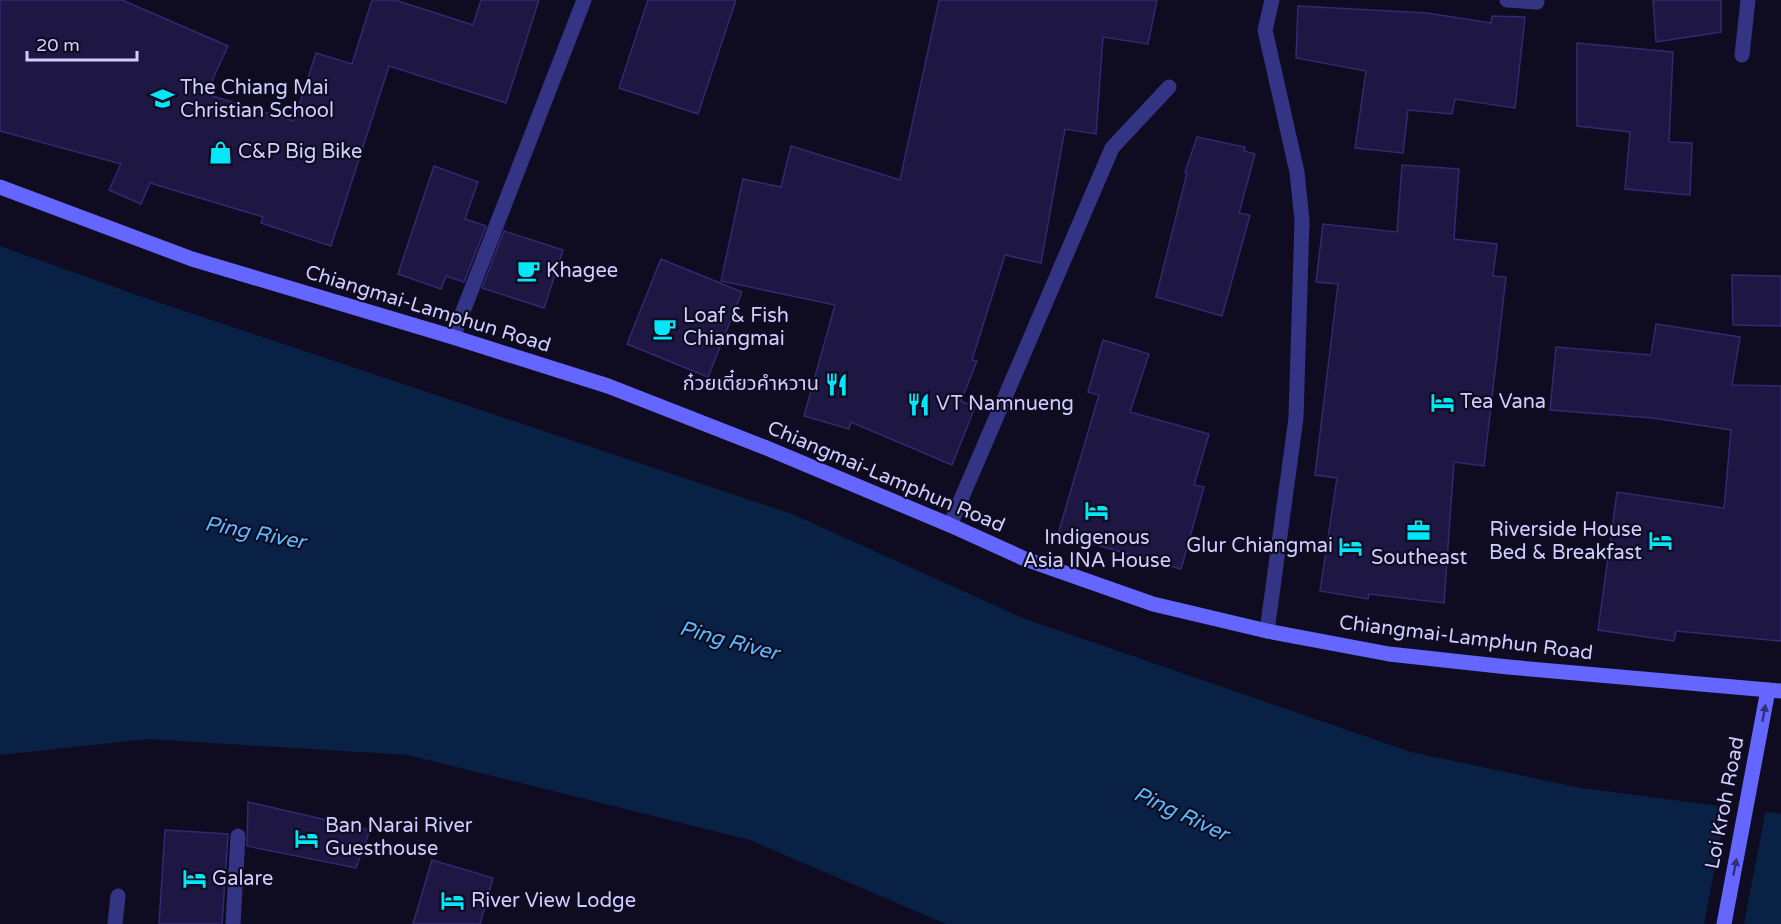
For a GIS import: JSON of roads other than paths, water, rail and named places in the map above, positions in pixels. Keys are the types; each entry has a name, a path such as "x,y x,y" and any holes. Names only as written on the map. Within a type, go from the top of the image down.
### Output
{"main road":[{"name":"Chiangmai-Lamphun Road","path":"0,187 192,259 608,386 764,447 1025,559 1153,604 1267,632 1389,654 1508,667 1774,690"},
{"name":"Loi Kroh Road","path":"1724,924 1760,735 1774,690"}],"street":[{"path":"453,337 584,0"},
{"path":"1267,632 1296,418 1302,220 1297,172 1265,30 1272,0"},
{"path":"1507,0 1537,2"},
{"path":"1742,55 1748,0"},
{"path":"950,525 1112,148 1169,87"},
{"path":"233,924 238,836"},
{"path":"115,924 118,896"}],"water":[{"name":"Ping River","path":"0,246 134,294 792,514 1025,619 1411,752 1581,788 1781,814 1781,924 946,924 750,840 408,755 148,739 0,755"}],"place":[{"name":"The Chiang Mai Christian School","path":"162,99"},
{"name":"C&P Big Bike","path":"220,152"},
{"name":"Khagee","path":"528,271"},
{"name":"Loaf & Fish Chiangmai","path":"665,328"},
{"name":"ก๋วยเตี๋ยวคำหวาน","path":"837,384"},
{"name":"Tea Vana","path":"1442,402"},
{"name":"VT Namnueng","path":"918,404"},
{"name":"Indigenous Asia INA House","path":"1097,511"},
{"name":"Southeast","path":"1419,531"},
{"name":"Riverside House Bed & Breakfast","path":"1660,541"},
{"name":"Glur Chiangmai","path":"1351,546"},
{"name":"Ban Narai River Guesthouse","path":"307,838"},
{"name":"Galare","path":"194,879"},
{"name":"River View Lodge","path":"453,901"}]}
